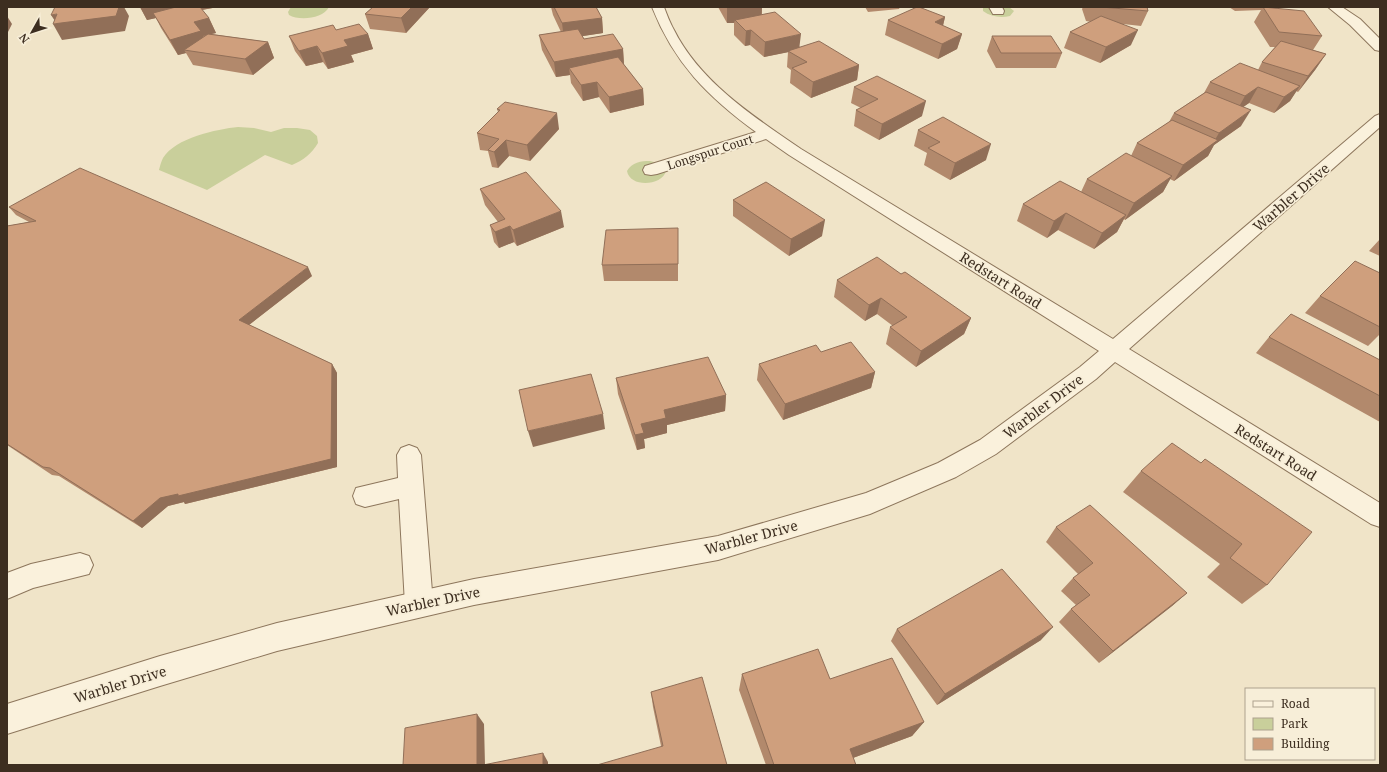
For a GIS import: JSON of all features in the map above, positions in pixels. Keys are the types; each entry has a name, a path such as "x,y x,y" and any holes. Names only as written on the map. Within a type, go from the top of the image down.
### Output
{"street":[{"name":"Redstart Road","path":"658,7 670,37 687,60 712,87 768,133 795,152 1380,516"},
{"path":"1334,7 1365,31 1380,47"},
{"path":"1365,31 1380,31"},
{"name":"Warbler Drive","path":"7,719 153,673 277,637 474,592 718,548 870,503 948,470 988,447 1088,373 1380,119"},
{"name":"Longspur Court","path":"651,170 768,133"},
{"path":"409,456 419,604"},
{"path":"365,496 410,486"},
{"path":"7,586 31,576 80,565"}],"green space":[{"path":"291,7 329,7 322,14 310,18 299,18 289,15 288,12"},
{"path":"983,7 1009,7 1014,11 1010,16 1003,17 989,15 983,11"},
{"path":"238,127 254,128 271,132 284,128 310,130 317,136 318,143 307,156 292,165 265,155 207,190 159,170 163,158 169,151 186,140 208,132"},
{"path":"650,161 662,164 666,171 659,180 646,183 634,180 629,176 627,171 631,166 640,162"}],"building":[{"path":"55,7 119,7 116,16 53,24 57,14 51,15"},
{"path":"176,7 200,7 209,18 194,22 201,31 170,40 153,13"},
{"path":"373,7 412,7 401,18 365,14"},
{"path":"554,7 596,7 602,18 562,23"},
{"path":"917,7 945,17 935,22 962,34 942,44 888,20"},
{"path":"1101,7 1147,7 1148,11"},
{"path":"1263,7 1304,11 1322,36 1279,32"},
{"path":"775,12 801,34 765,42 751,30 746,31 735,20"},
{"path":"1101,16 1138,30 1106,47 1070,32"},
{"path":"359,24 368,34 344,40 348,46 322,53 317,46 299,51 289,36 333,25 336,30"},
{"path":"578,29 584,39 613,34 623,49 554,62 539,35"},
{"path":"208,34 268,42 245,59 184,50"},
{"path":"992,36 1051,36 1062,53 1001,53"},
{"path":"819,41 859,65 813,82 792,68 807,62 788,51"},
{"path":"1281,41 1326,54 1308,76 1262,62"},
{"path":"618,57 643,89 609,97 597,82 581,85 569,68"},
{"path":"1240,63 1300,86 1284,97 1258,87 1245,96 1210,82"},
{"path":"877,76 926,101 882,124 856,110 878,99 854,87"},
{"path":"1206,92 1251,110 1219,133 1174,113"},
{"path":"505,102 557,113 527,145 506,140 494,152 488,150 499,139 477,133 500,110 497,109"},
{"path":"943,117 991,144 955,163 928,148 940,142 918,130"},
{"path":"1172,120 1218,140 1183,165 1137,143"},
{"path":"1126,153 1172,176 1134,203 1087,179"},
{"path":"80,168 308,267 239,320 332,364 331,459 178,496 178,494 160,498 133,521 50,468 43,467 7,444 7,226 36,221 9,207"},
{"path":"526,172 561,211 513,230 510,226 495,232 490,225 505,219 480,189"},
{"path":"1060,181 1126,215 1102,233 1066,213 1054,221 1023,204"},
{"path":"766,182 825,220 791,239 733,200"},
{"path":"678,228 678,264 602,265 606,230"},
{"path":"877,257 901,274 905,272 971,318 921,351 890,327 907,317 881,298 869,305 837,280"},
{"path":"1355,261 1380,273 1380,327 1320,296"},
{"path":"1291,314 1380,360 1380,396 1269,337"},
{"path":"851,342 875,372 785,404 759,364 816,345 821,352"},
{"path":"708,357 726,395 664,410 666,418 641,424 644,433 635,435 616,378"},
{"path":"591,374 603,414 528,431 519,390"},
{"path":"1172,443 1201,463 1205,459 1312,532 1267,585 1230,558 1242,544 1141,471"},
{"path":"1090,505 1187,593 1113,651 1071,609 1090,595 1073,578 1093,563 1056,527"},
{"path":"1002,569 1053,627 945,694 897,629"},
{"path":"818,649 830,679 892,658 924,722 850,749 856,765 774,765 742,674"},
{"path":"702,677 727,765 597,765 663,746 651,692"},
{"path":"477,714 477,765 403,765 405,728"},
{"path":"543,753 543,765 483,765"}]}
